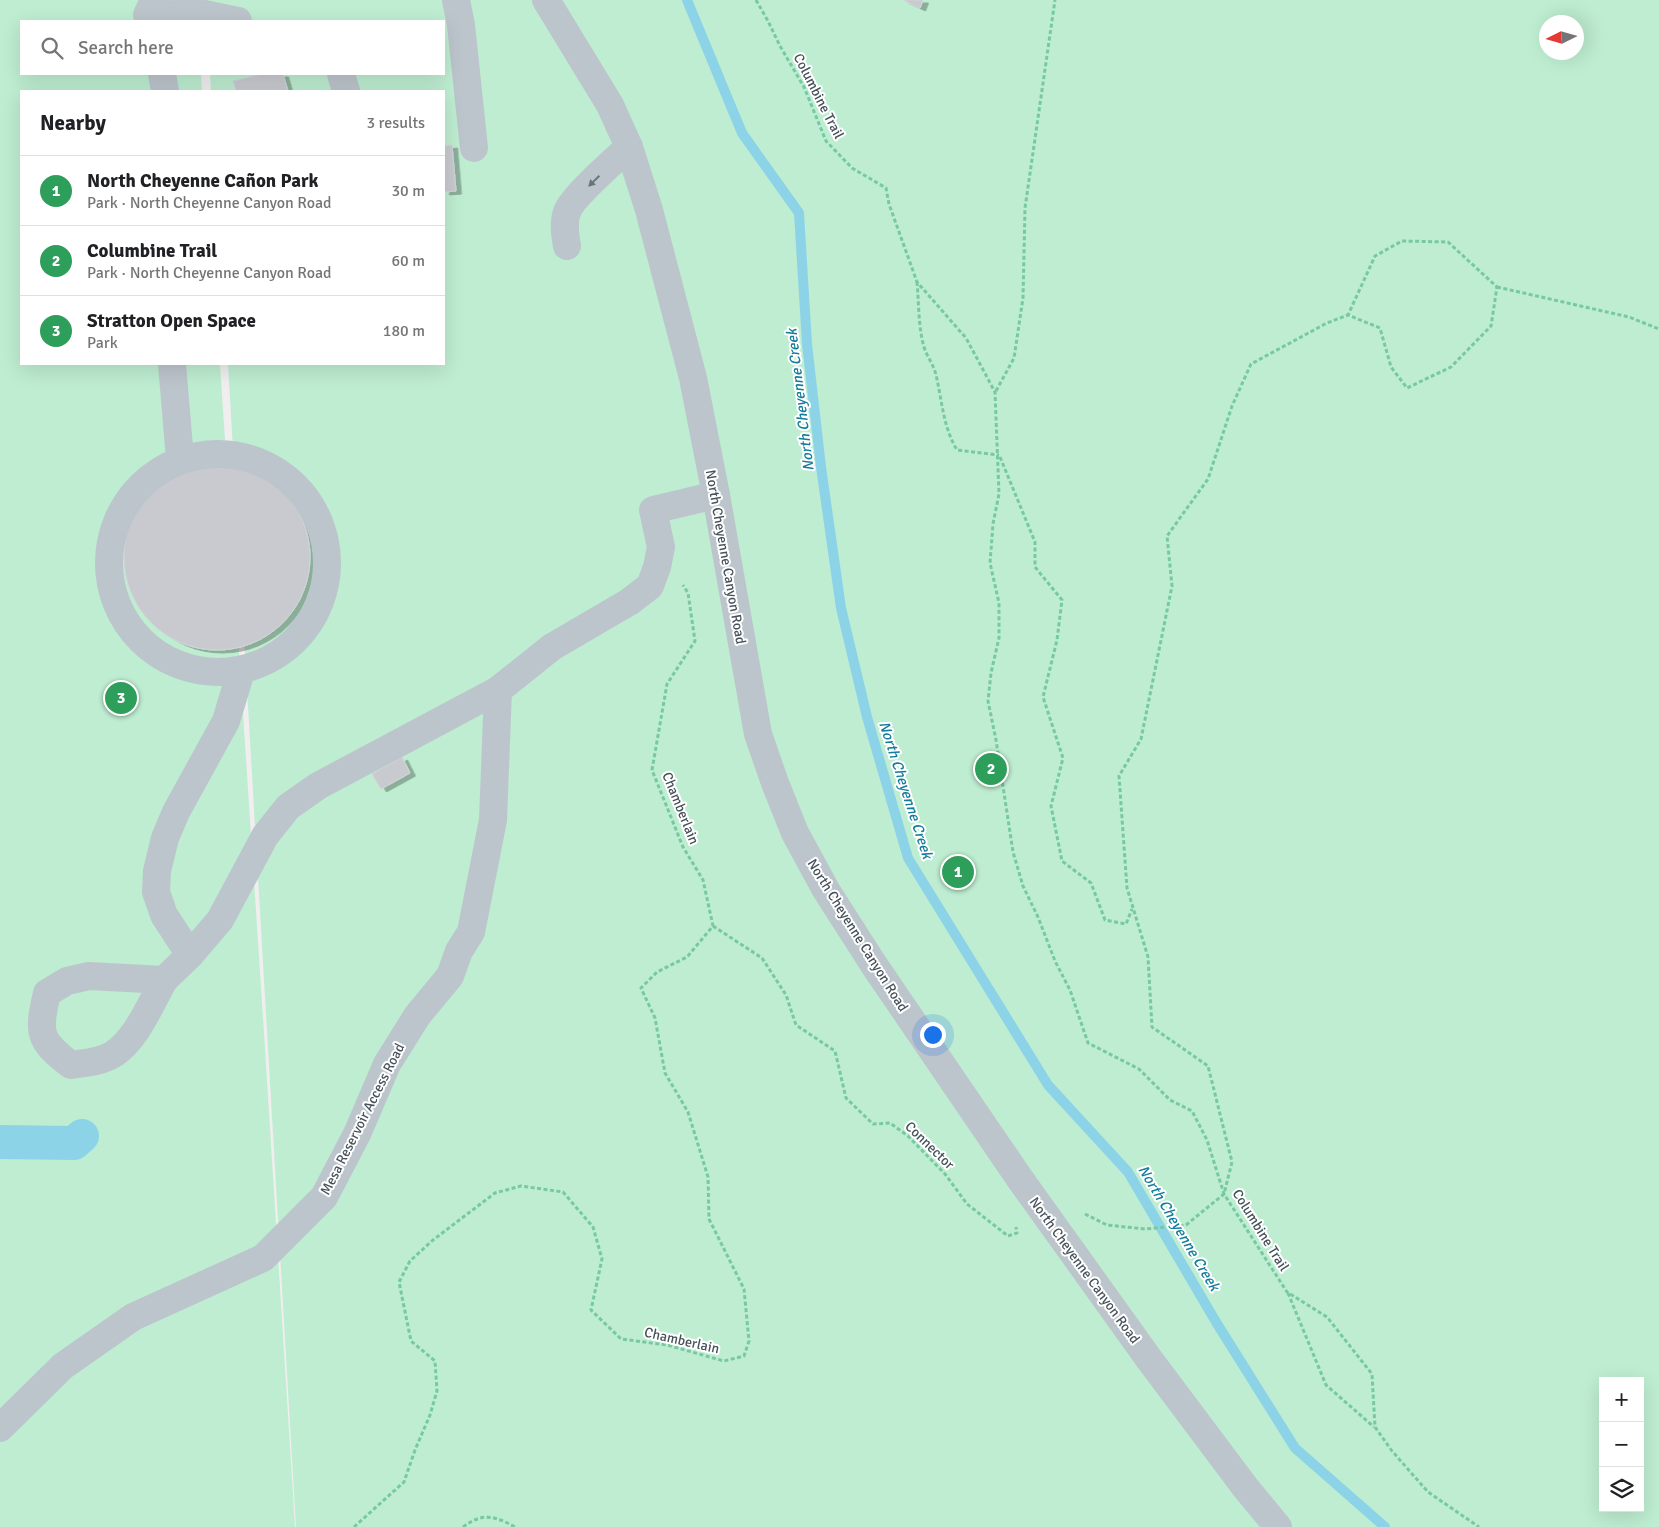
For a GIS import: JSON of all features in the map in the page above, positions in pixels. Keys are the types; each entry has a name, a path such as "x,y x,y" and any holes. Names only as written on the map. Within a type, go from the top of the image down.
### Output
{"street":[{"path":"456,0 461,26 474,148"},
{"name":"North Cheyenne Canyon Road","path":"546,0 610,105 629,147 649,210 693,378 716,495 758,734 775,783 796,833 826,890 874,965 1020,1179 1154,1366 1245,1487 1278,1527"},
{"path":"149,9 200,13 233,20"},
{"path":"162,75 165,90"},
{"path":"341,75 346,90"},
{"path":"567,246 564,226 567,211 576,199 629,147"},
{"path":"172,365 180,459"},
{"path":"204,453 235,453 259,460 279,471 306,497 320,522 328,559 320,602 297,640 273,658 241,671 204,672 164,660 130,629 114,598 108,566 114,525 128,500 154,473 180,459 204,453"},
{"path":"164,980 190,956 220,920 265,836 288,806 318,786 498,690 552,647 629,602 650,586 657,567 661,548 654,510 716,495"},
{"path":"190,956 164,915 156,892 157,872 165,838 176,812 226,720 241,671"},
{"name":"Mesa Reservoir Access Road","path":"0,1428 63,1366 133,1317 263,1258 324,1197 357,1134 387,1064 417,1016 450,976 459,951 471,932 493,820 498,690"}],"path":[{"name":"Columbine Trail","path":"756,0 804,86 826,141 852,168 886,188 889,204 917,282 966,338 996,392 999,494 993,524 990,563 999,603 999,638 988,701 1014,852 1023,886 1038,916 1055,961 1070,990 1088,1043 1139,1069 1170,1100 1192,1111 1207,1140 1224,1194 1287,1292 1327,1317 1372,1374 1375,1427"},
{"path":"996,392 1014,358 1017,340 1023,298 1025,208 1054,0"},
{"path":"1348,315 1374,256 1402,241 1448,242 1497,287 1629,317 1659,329"},
{"path":"917,282 920,326 924,348 936,374 940,402 952,442 957,450 999,455 1034,542 1035,566 1062,600 1057,640 1043,697 1063,758 1051,806 1062,861 1091,883 1105,920 1126,924 1133,908"},
{"path":"1077,1211 1107,1225 1145,1229 1186,1225 1224,1194 1232,1162 1208,1066 1152,1027 1148,958 1127,888 1119,776 1141,739 1172,586 1167,536 1208,479 1232,406 1251,364 1328,323 1348,315 1380,328 1391,367 1407,388 1451,367 1491,326 1497,287"},
{"name":"Chamberlain","path":"354,1527 404,1482 438,1391 435,1360 411,1341 399,1282 410,1261 433,1240 495,1193 521,1186 563,1192 593,1227 602,1259 591,1310 621,1339 667,1345 724,1361 744,1356 749,1340 744,1289 709,1218 708,1177 688,1112 665,1072 655,1018 641,988 657,972 687,957 713,926 703,880 683,847 652,770 666,684 695,641 688,593 661,548"},
{"name":"Connector","path":"713,926 762,958 786,995 796,1026 835,1051 846,1098 873,1124 890,1123 908,1136 945,1174 966,1204 989,1223 1008,1236 1017,1233 1016,1225"},
{"path":"1287,1292 1326,1385 1375,1427 1392,1451 1428,1492 1479,1527"},
{"path":"463,1527 475,1518 498,1518 515,1527"}],"green space":[{"path":"0,0 196,0 197,20 20,20 20,75 201,75 202,90 20,90 20,365 220,365 295,1527 0,1527"},
{"path":"206,0 1659,0 1659,1527 296,1527 228,365 445,365 445,90 211,90 210,75 445,75 445,20 207,20"}],"building":[{"path":"903,0 923,0 920,8"},
{"path":"258,75 283,75 288,90 236,90 233,81"},
{"path":"452,145 456,191 445,192 445,146"},
{"path":"217,464 244,468 261,475 276,485 289,498 299,513 306,530 310,557 306,584 299,601 289,616 276,629 261,639 244,646 217,650 190,646 173,639 158,629 145,616 135,601 128,584 124,557 128,530 135,513 145,498 158,485 173,475 190,468"},
{"path":"402,757 410,773 381,789 372,774"}],"waterway":[{"name":"North Cheyenne Creek","path":"687,0 742,133 799,213 807,344 821,467 841,608 867,717 908,858 1048,1085 1128,1172 1216,1322 1295,1448 1385,1527"},
{"path":"0,1142 74,1143 82,1136"}],"place":[{"name":"Stratton Open Space","path":"121,698"},
{"name":"Columbine Trail","path":"991,769"},
{"name":"North Cheyenne Cañon Park","path":"958,872"}]}
